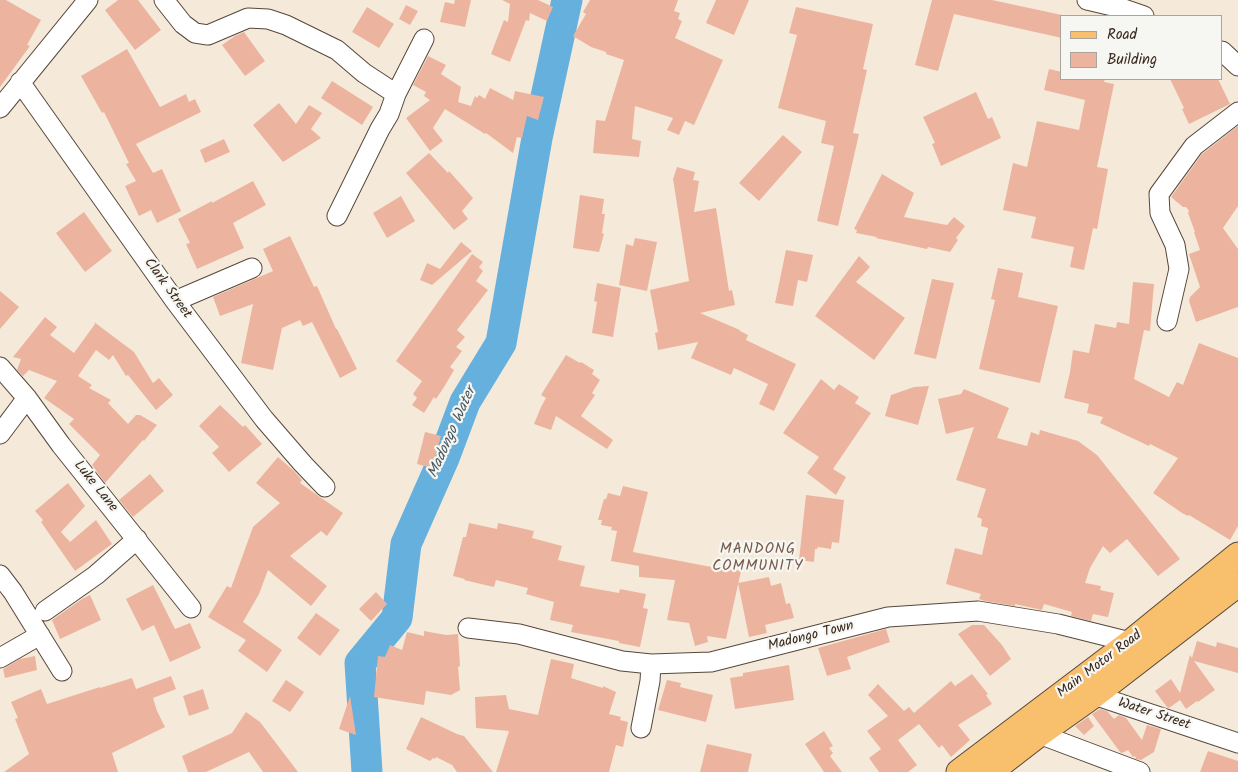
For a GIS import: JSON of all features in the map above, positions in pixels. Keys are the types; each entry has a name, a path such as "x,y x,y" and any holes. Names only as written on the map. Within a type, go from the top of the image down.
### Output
{"main road":[{"name":"Main Motor Road","path":"959,772 1130,642 1238,555"},
{"name":"Main Motor Road","path":"990,772 1238,584"}],"street":[{"path":"7,94 67,27 88,0"},
{"path":"164,0 183,24 196,33 208,35 248,18 268,19 286,25 337,50 364,73 396,94"},
{"path":"1087,0 1141,15"},
{"path":"337,216 389,114 396,94 424,39"},
{"path":"1223,52 1238,66"},
{"name":"Clark Street","path":"7,94 175,301 264,419 325,486"},
{"path":"1167,321 1179,269 1175,245 1160,213 1159,194 1194,146 1238,112"},
{"path":"175,301 252,268"},
{"name":"Luke Lane","path":"0,367 27,398 61,445 191,608"},
{"path":"0,434 27,398"},
{"path":"45,611 96,575 137,539"},
{"path":"0,575 13,592 62,670"},
{"name":"Madongo Town","path":"468,628 519,634 622,661 651,664 711,662 888,617 978,611 1058,624 1154,649"},
{"path":"0,658 40,635"},
{"path":"641,728 650,681 651,664"},
{"name":"Water Street","path":"1070,688 1238,743"},
{"path":"1039,734 1140,772"}],"building":[{"path":"0,0 6,0 41,20 27,45 30,46 0,87"},
{"path":"118,0 138,0 161,30 135,50 105,10"},
{"path":"455,0 471,0 465,27 440,22 445,2 454,4"},
{"path":"502,0 538,0 553,7 547,21 530,13 529,21 526,20 510,62 491,54 504,20 508,22 510,4"},
{"path":"590,0 678,0 674,11 680,13 678,19 682,21 675,38 723,60 694,125 685,121 679,135 667,130 673,118 635,106 632,139 641,141 639,157 593,153 596,120 605,121 624,60 591,47 573,36 586,14 583,12"},
{"path":"716,0 749,0 734,35 706,23"},
{"path":"932,0 992,0 1062,15 1060,15 1060,38 954,14 938,71 915,65"},
{"path":"406,5 418,11 410,25 399,19"},
{"path":"367,7 394,24 379,48 352,32"},
{"path":"796,7 873,24 863,69 867,70 853,133 859,134 838,226 817,221 834,146 821,143 826,121 778,108 797,35 789,33"},
{"path":"244,32 265,61 245,76 222,45"},
{"path":"127,49 160,107 186,94 189,102 195,99 201,112 136,144 153,173 162,169 181,211 157,223 151,210 139,216 125,186 136,181 126,164 129,163 104,112 102,113 81,76"},
{"path":"428,56 446,65 441,74 461,87 458,102 471,106 475,96 477,98 479,95 485,99 490,88 513,100 515,91 544,97 538,120 527,116 522,138 517,137 513,153 486,133 445,109 433,128 443,141 430,151 406,118 430,100 424,96 426,92 428,93 413,85"},
{"path":"1049,69 1060,72 1060,80 1105,80 1104,82 1114,84 1097,167 1108,169 1097,229 1093,228 1084,270 1070,267 1074,247 1031,238 1036,217 1003,210 1013,163 1027,167 1037,121 1079,130 1085,100 1044,90"},
{"path":"1170,80 1218,80 1230,104 1189,124 1182,109 1184,108"},
{"path":"332,81 373,107 362,125 321,98"},
{"path":"976,92 988,119 992,117 1001,138 941,166 932,144 935,143 923,117"},
{"path":"279,103 296,124 309,105 322,113 311,129 321,138 283,162 253,125"},
{"path":"1238,126 1238,206 1223,228 1238,249 1238,307 1196,322 1189,301 1190,297 1200,287 1189,254 1200,250 1188,213 1189,211 1171,197 1202,154"},
{"path":"783,135 802,152 759,201 739,183"},
{"path":"224,139 230,152 205,163 200,150"},
{"path":"429,153 448,173 449,171 473,198 462,211 468,219 454,230 406,173"},
{"path":"677,167 695,172 693,180 699,181 694,212 716,208 729,291 732,290 735,305 700,313 740,330 748,335 746,340 796,364 774,411 759,404 768,384 734,368 731,375 691,358 698,342 658,350 655,333 658,332 650,290 689,281 673,179"},
{"path":"882,174 914,193 904,217 947,225 954,217 965,226 956,238 958,240 950,252 928,247 927,249 856,233 857,230 854,229"},
{"path":"253,181 266,205 233,223 244,248 197,269 186,244 190,243 178,219"},
{"path":"580,195 604,199 602,214 605,214 602,233 604,234 599,252 573,248"},
{"path":"401,196 415,221 387,238 373,213"},
{"path":"84,212 112,251 85,272 56,233"},
{"path":"290,236 314,287 317,286 336,329 357,369 340,378 312,322 303,326 300,320 282,328 273,370 241,363 253,304 220,316 213,297 273,271 263,249"},
{"path":"635,238 657,242 647,291 619,285 626,244 633,246"},
{"path":"461,242 472,251 432,285 420,280 427,263 440,269"},
{"path":"786,250 813,255 807,282 798,280 793,306 775,303"},
{"path":"472,254 483,262 479,267 483,271 476,281 488,290 457,330 465,337 456,347 462,351 450,367 454,370 444,387 436,399 434,397 424,413 412,405 417,398 413,394 422,381 396,361"},
{"path":"859,256 870,267 856,282 905,318 874,360 815,316"},
{"path":"998,268 1023,273 1018,297 1058,306 1040,383 979,369 995,300 991,299"},
{"path":"932,279 954,283 936,359 914,354"},
{"path":"1133,282 1154,284 1150,331 1144,330 1134,379 1169,397 1177,382 1183,385 1199,343 1238,358 1238,526 1230,540 1189,515 1182,513 1153,493 1178,458 1100,423 1103,417 1087,413 1089,404 1064,398 1073,350 1089,353 1095,324 1116,328 1117,322 1129,324"},
{"path":"597,283 621,288 613,337 592,333 597,302 594,301"},
{"path":"0,291 19,307 0,329"},
{"path":"45,317 57,327 50,335 74,353 95,324 94,322 134,352 153,383 159,378 173,395 156,410 128,375 126,376 113,355 109,360 96,350 78,376 92,385 89,388 111,400 108,403 128,424 136,415 140,415 157,425 105,483 92,465 100,455 69,424 74,419 44,398 57,381 29,370 23,376 17,370 21,359 13,357"},
{"path":"566,355 594,370 592,374 600,380 592,393 595,395 581,416 613,440 607,449 556,416 551,430 534,424 546,398 541,395"},
{"path":"821,379 834,390 839,384 859,397 855,403 871,413 833,469 846,477 836,495 807,473 819,457 783,433"},
{"path":"929,386 918,425 885,416 891,395 914,387"},
{"path":"964,389 1009,408 997,438 1027,446 1031,432 1039,435 1040,430 1078,441 1097,455 1180,559 1158,576 1127,539 1110,553 1103,546 1090,568 1085,583 1101,586 1100,590 1114,593 1108,617 1093,614 1091,621 1071,616 1072,612 1044,604 1042,610 1015,604 1015,606 985,601 979,599 981,594 946,584 955,548 982,555 988,528 981,526 982,519 977,517 986,489 956,480 974,427 946,434 938,399 961,394"},
{"path":"220,405 243,427 245,425 262,444 229,472 212,453 219,447 199,426"},
{"path":"425,432 441,436 432,468 417,464"},
{"path":"278,457 302,480 300,483 343,513 327,536 321,531 290,556 327,586 311,606 268,570 259,594 243,622 282,650 267,672 238,651 246,640 208,617 227,586 231,588 253,527 280,503 256,483"},
{"path":"150,474 164,491 133,517 119,500"},
{"path":"68,483 85,506 61,532 70,542 96,520 112,544 75,571 41,522 43,520 35,511"},
{"path":"623,486 648,492 633,552 741,571 726,639 707,636 708,642 695,646 689,623 667,620 675,580 639,577 639,566 611,561 617,531 611,530 612,527 601,525 602,520 598,520 604,499 606,499 608,493 620,496"},
{"path":"806,495 844,500 839,543 832,542 831,549 818,547 815,549 814,562 799,560"},
{"path":"469,523 497,529 498,523 534,531 532,538 562,546 558,560 585,566 580,586 619,593 620,589 646,594 643,608 648,609 640,647 571,632 573,625 550,620 554,602 526,594 528,588 496,580 494,587 453,576 463,537 466,537"},
{"path":"769,577 771,586 781,583 786,604 790,603 794,618 765,625 767,633 749,637 738,583"},
{"path":"153,585 175,629 190,623 201,648 170,662 154,625 142,631 126,599"},
{"path":"376,592 387,604 371,621 359,609"},
{"path":"90,595 101,620 60,639 52,620"},
{"path":"316,613 340,630 320,656 297,638"},
{"path":"972,625 984,625 1002,645 1011,659 990,676 958,634"},
{"path":"886,629 890,642 847,657 851,669 827,676 818,648"},
{"path":"424,631 446,635 458,634 460,690 451,695 426,691 424,705 374,697 378,656 385,657 390,645 402,650 407,632 424,636"},
{"path":"1197,641 1216,647 1217,642 1238,648 1238,673 1194,661 1215,690 1186,709 1180,700 1169,708 1155,691 1171,679 1180,693 1190,655 1192,658"},
{"path":"35,656 37,670 5,678 3,669 20,659"},
{"path":"551,659 574,664 571,678 603,688 603,686 616,692 609,714 621,717 620,720 628,722 623,747 616,745 609,772 496,772 509,731 476,728 475,697 506,695 509,709 538,715"},
{"path":"789,665 794,700 735,709 730,678 743,676 743,673"},
{"path":"972,674 988,694 986,695 992,704 958,725 970,740 951,757 942,745 939,748 919,724 898,740 917,765 908,772 879,772 869,758 881,749 867,731 888,716 868,695 878,684 904,711 909,707 914,713 951,681 955,686"},
{"path":"171,676 176,689 153,698 165,727 112,753 118,772 4,772 29,754 15,719 18,718 11,702 41,689 47,704 132,678 136,689"},
{"path":"286,680 304,692 290,712 272,701"},
{"path":"667,680 681,683 680,687 713,695 706,722 658,710"},
{"path":"203,689 209,709 189,716 183,696"},
{"path":"350,696 356,735 339,729"},
{"path":"1100,709 1107,711 1114,719 1119,715 1126,718 1142,740 1147,725 1161,729 1154,752 1141,760 1136,759 1135,756 1133,757 1128,750 1120,752 1092,714"},
{"path":"246,712 260,722 298,772 263,772 249,752 206,772 188,772 182,756 232,733"},
{"path":"421,717 464,736 493,772 457,772 452,765 436,757 430,761 406,749"},
{"path":"1088,717 1094,726 1084,735 1075,726"},
{"path":"824,731 833,746 829,748 833,753 830,756 842,772 824,772 805,744"},
{"path":"707,744 752,754 748,772 700,772"},
{"path":"1208,751 1238,761 1238,772 1200,772"}],"waterway":[{"name":"Madongo Water","path":"367,772 360,663 397,618 406,544 444,458 465,402 501,343 537,138 567,0"}],"district":[{"name":"MANDONG COMMUNITY","path":"758,558"}]}
